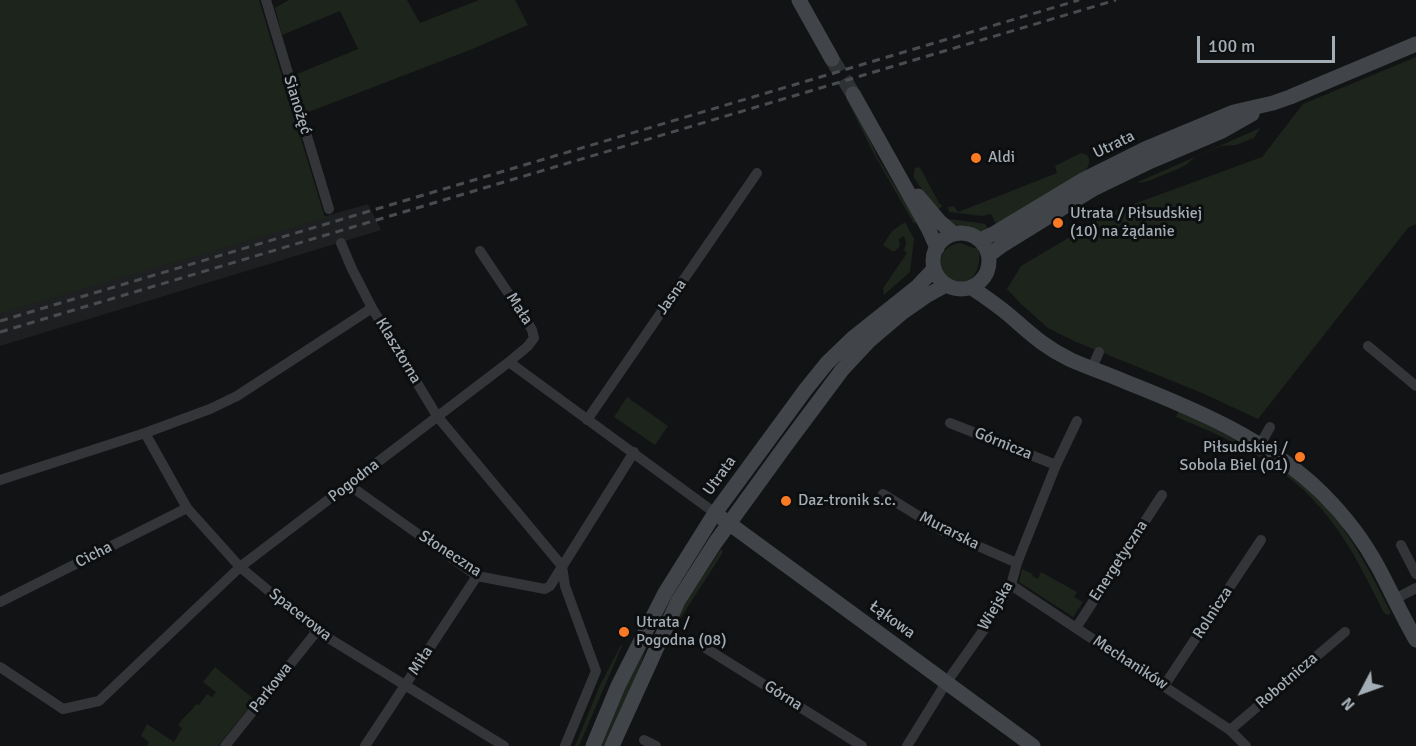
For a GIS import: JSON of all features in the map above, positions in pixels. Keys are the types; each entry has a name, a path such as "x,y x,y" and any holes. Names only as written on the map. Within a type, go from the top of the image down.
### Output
{"main road":[{"path":"799,0 832,59"},
{"name":"Utrata","path":"989,255 1093,189 1222,131 1273,103 1416,44"},
{"path":"853,94 937,248"},
{"name":"Utrata","path":"980,240 1083,180 1145,149 1234,112 1273,103"},
{"path":"883,147 918,196 940,222 954,234"},
{"path":"954,234 967,234 980,240 989,255 985,277 972,288 963,290 946,285 937,275 933,261 937,248 943,240 954,234"},
{"name":"Utrata","path":"593,746 618,686 665,593 716,513 822,369 854,338 918,286 934,269"},
{"path":"985,277 1009,315"},
{"path":"612,746 678,601 729,524 842,370 870,340 903,312 946,285"},
{"path":"972,288 1009,315 1041,343 1072,360 1223,424 1260,445 1310,481 1366,547 1416,640"},
{"name":"Łąkowa","path":"716,513 1033,746"}],"street":[{"name":"Sianożęć","path":"266,0 329,209"},
{"name":"Jasna","path":"587,420 757,173"},
{"path":"341,243 372,308"},
{"name":"Mała","path":"480,251 532,330 534,338 509,362"},
{"name":"Klasztorna","path":"0,480 145,433 210,409 237,396 372,308 437,416 562,566 565,586 596,671 565,746"},
{"path":"1368,346 1416,386"},
{"path":"1092,368 1099,352"},
{"path":"509,362 716,513"},
{"name":"Pogodna","path":"0,667 63,709 99,702 240,567 509,362"},
{"name":"Wiejska","path":"907,746 1011,585 1017,563 1056,465 1077,421"},
{"name":"Górnicza","path":"950,423 1056,465"},
{"path":"1260,445 1270,427"},
{"name":"Spacerowa","path":"145,433 187,508 240,567 317,631 504,746"},
{"name":"Słoneczna","path":"349,485 477,576 545,589 550,586 634,452"},
{"name":"Murarska","path":"883,494 941,530 1017,563"},
{"name":"Energetyczna","path":"1076,628 1162,495"},
{"name":"Cicha","path":"0,602 187,508"},
{"name":"Rolnicza","path":"1164,686 1261,540"},
{"path":"1401,545 1416,574"},
{"name":"Miła","path":"365,746 477,576"},
{"name":"Mechaników","path":"1011,585 1230,730 1245,746"},
{"path":"1395,599 1416,588"},
{"name":"Parkowa","path":"225,746 317,631"},
{"name":"Robotnicza","path":"1230,730 1345,632"},
{"name":"Górna","path":"704,646 862,746"},
{"path":"644,740 656,746"}],"shaded area":[{"path":"0,0 259,0 325,218 0,313"},
{"path":"289,0 407,0 420,23 479,0 515,0 528,25 470,50 306,113 292,76 358,49 340,11 282,35 275,8"},
{"path":"1416,57 1416,224 1408,228 1258,419 1048,328 1007,289 1021,266 1112,212 1262,157 1303,104"},
{"path":"848,97 878,158 917,222 914,224 875,156 846,98"},
{"path":"1260,128 1254,138 1236,145 1221,146 1195,157 1178,169 1148,181 1138,182"},
{"path":"1081,153 1087,155 1089,160 1084,173 997,226 991,214 982,216 949,212 948,207 954,206 958,212 1057,173 1055,166"},
{"path":"918,167 943,206 935,211 914,178 915,168"},
{"path":"368,204 381,230 0,346 0,309"},
{"path":"941,218 985,224 990,231 971,230"},
{"path":"905,222 914,239 910,272 884,295 883,288 907,253 904,251 906,243 904,236 899,239 900,246 895,251 883,245 892,231"},
{"path":"959,243 978,248 977,270 970,279 965,281 944,279 941,267 942,256 947,248"},
{"path":"627,397 668,426 655,445 614,417"},
{"path":"1179,410 1260,454 1314,495 1348,536 1391,613 1388,615 1384,613 1347,544 1313,499 1293,481 1251,452 1176,417"},
{"path":"721,549 722,554 676,625 680,612"},
{"path":"1022,569 1038,579 1041,572 1077,592 1074,597 1083,602 1073,617 1019,582"},
{"path":"648,643 606,746 599,746 637,657"},
{"path":"621,645 579,746 575,746 600,685"},
{"path":"215,667 255,700 218,746 147,746 149,742 141,736 147,724 174,742 182,728 178,725 182,719 196,704 199,705 207,694 212,697 216,692 203,682"}],"tunnel":[{"path":"832,59 853,94"}],"railway":[{"path":"0,321 1079,0"},
{"path":"0,332 1116,0"}],"place":[{"name":"Aldi","path":"976,158"},
{"name":"Utrata / Piłsudskiej (10) na żądanie","path":"1058,223"},
{"name":"Piłsudskiej / Sobola Biel (01)","path":"1300,457"},
{"name":"Daz-tronik s.c.","path":"786,501"},
{"name":"Utrata / Pogodna (08)","path":"624,632"}]}
